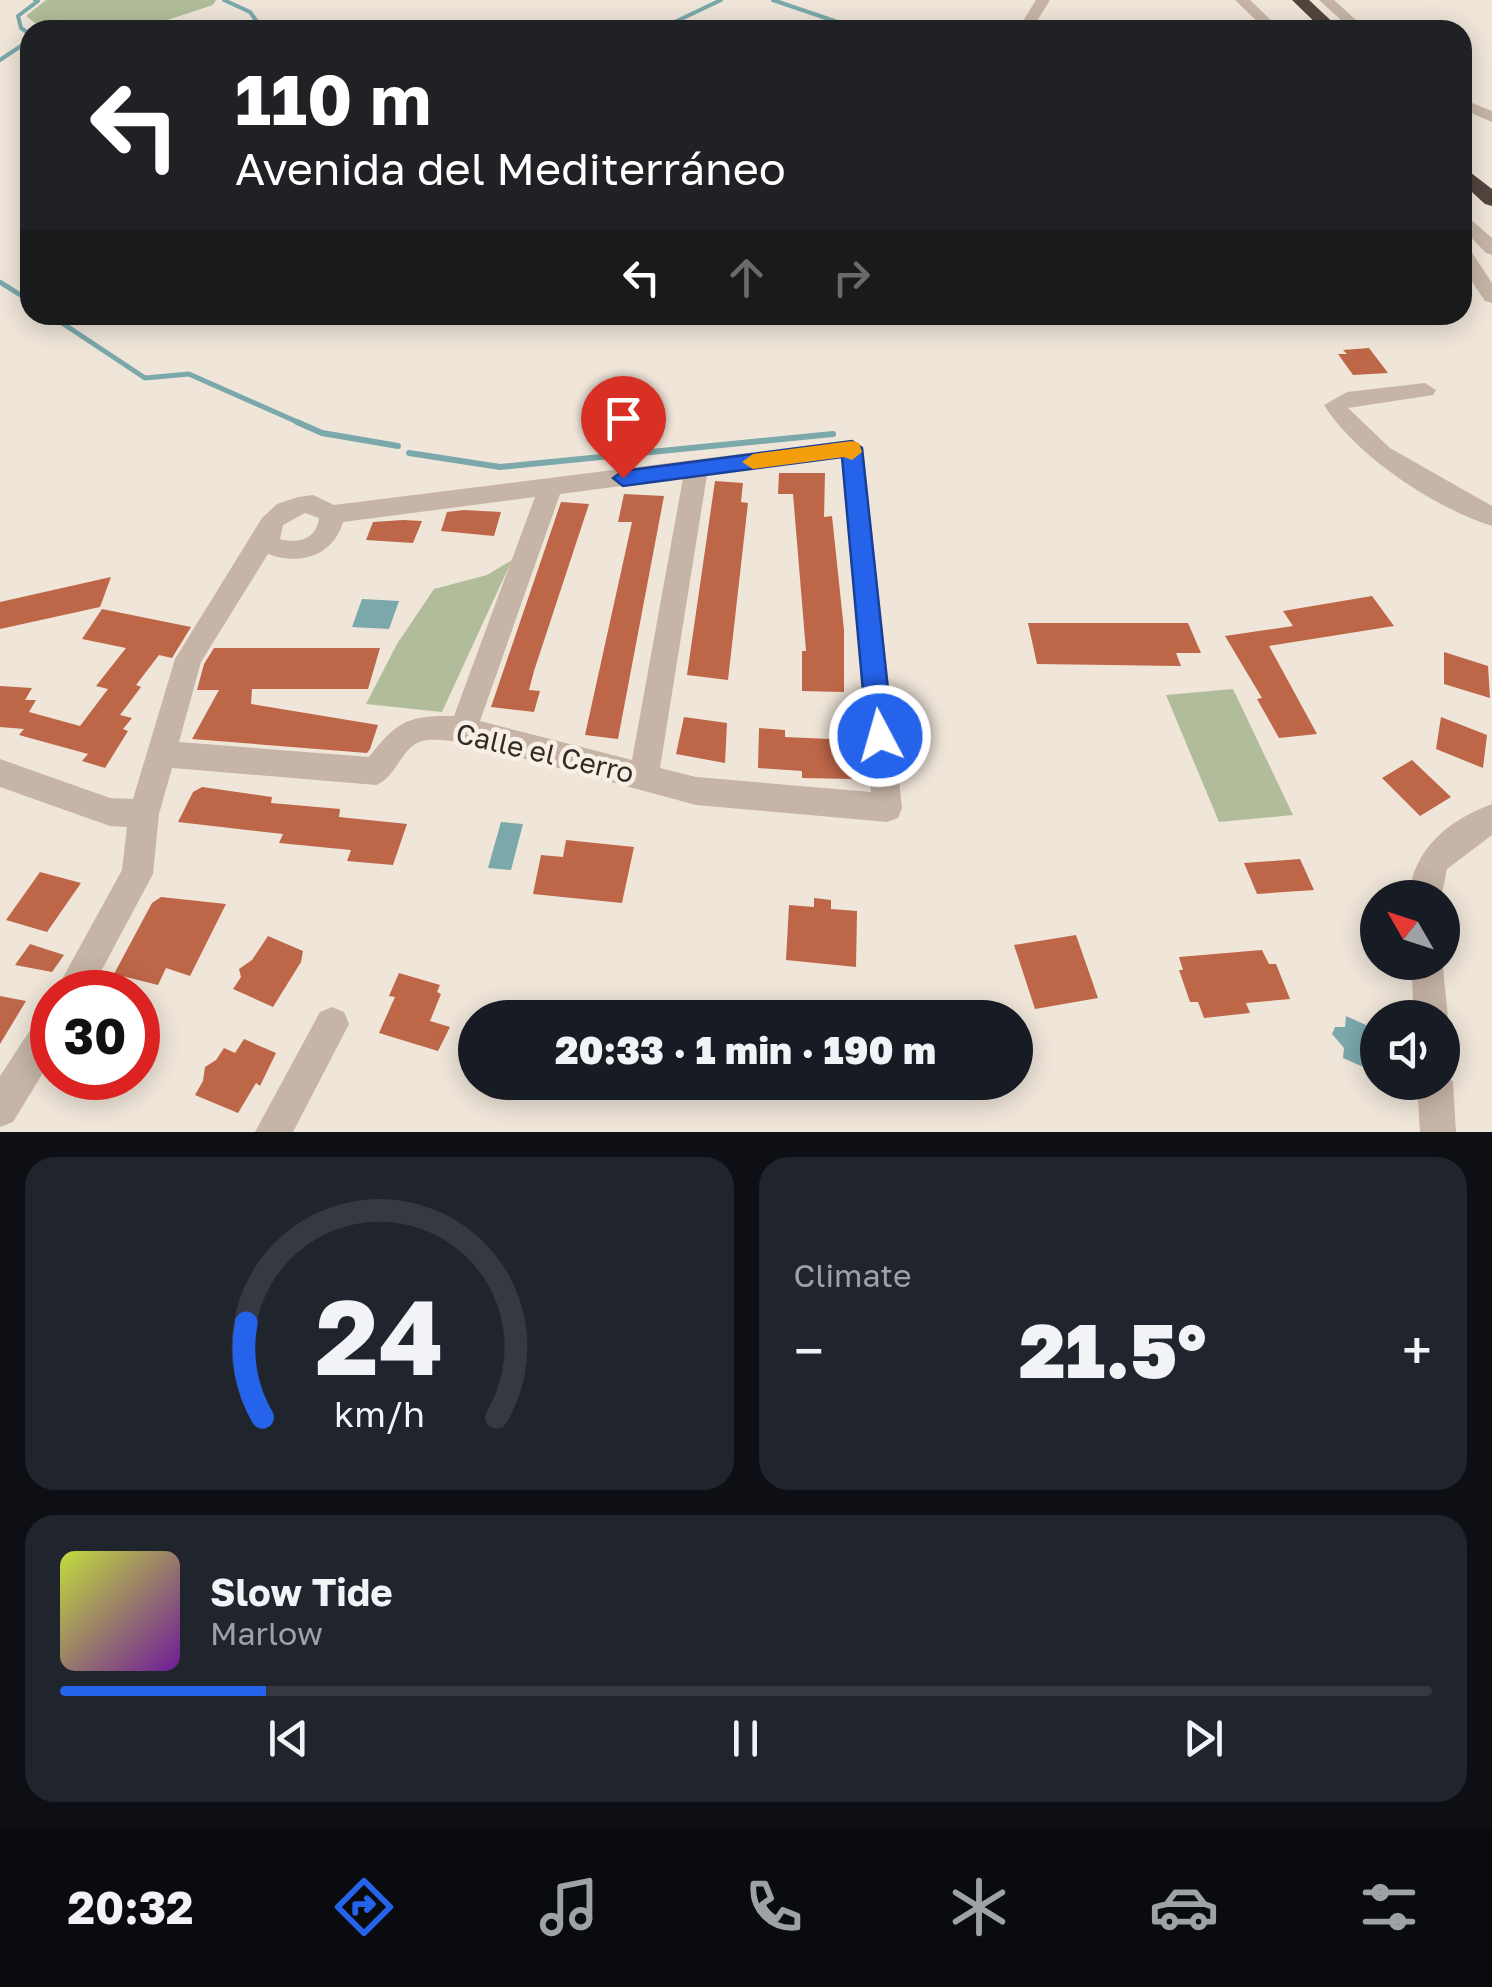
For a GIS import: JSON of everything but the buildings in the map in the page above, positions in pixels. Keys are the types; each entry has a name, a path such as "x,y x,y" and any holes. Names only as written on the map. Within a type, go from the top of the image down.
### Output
{"highway":[{"path":"1278,0 1299,20"},
{"path":"1300,0 1322,20"},
{"path":"1472,157 1492,174"},
{"path":"1472,181 1492,200"}],"street":[{"path":"1242,0 1263,20"},
{"path":"1326,0 1349,20"},
{"path":"1472,228 1492,248"},
{"path":"1472,267 1492,297"},
{"path":"1425,390 1348,398 1336,405 1341,417 1369,443 1492,519 1492,533"},
{"name":"Calle el Cerro","path":"160,754 376,770 401,738 420,728 463,730 696,791 887,808 852,448 696,469"},
{"path":"84,970 137,874 144,814 188,659 276,516 295,506 312,504 331,514 696,469 644,777"},
{"path":"463,730 550,488"},
{"path":"266,537 278,550 311,546 328,534 331,514"},
{"path":"0,773 110,812 144,814"},
{"path":"1426,880 1439,852 1492,818"},
{"path":"274,1132 332,1024"},
{"path":"0,1110 30,1062"},
{"path":"1436,1100 1438,1132"}],"green space":[{"path":"46,0 216,0 213,5 167,20 31,20 26,16"},
{"path":"512,560 442,712 366,704 397,644 434,589 487,575"},
{"path":"1233,689 1293,815 1219,822 1166,695"}],"water":[{"path":"362,599 399,601 389,629 352,627"},
{"path":"501,822 523,824 511,870 488,868"},
{"path":"1346,1016 1360,1022 1360,1066 1343,1058 1344,1048 1332,1034 1335,1027 1345,1027"}],"waterway":[{"path":"20,24 18,16 38,1 35,0"},
{"path":"224,0 250,12 256,20"},
{"path":"679,20 721,0"},
{"path":"773,0 832,20"},
{"path":"0,60 20,47"},
{"path":"0,282 20,295"},
{"path":"65,325 145,378 189,374 302,424"},
{"path":"297,422 322,433 398,446"},
{"path":"409,453 500,467 833,434"}],"slow traffic":[{"path":"753,462 852,448 852,452"}],"route":[{"path":"623,478 852,448 880,736"}]}
